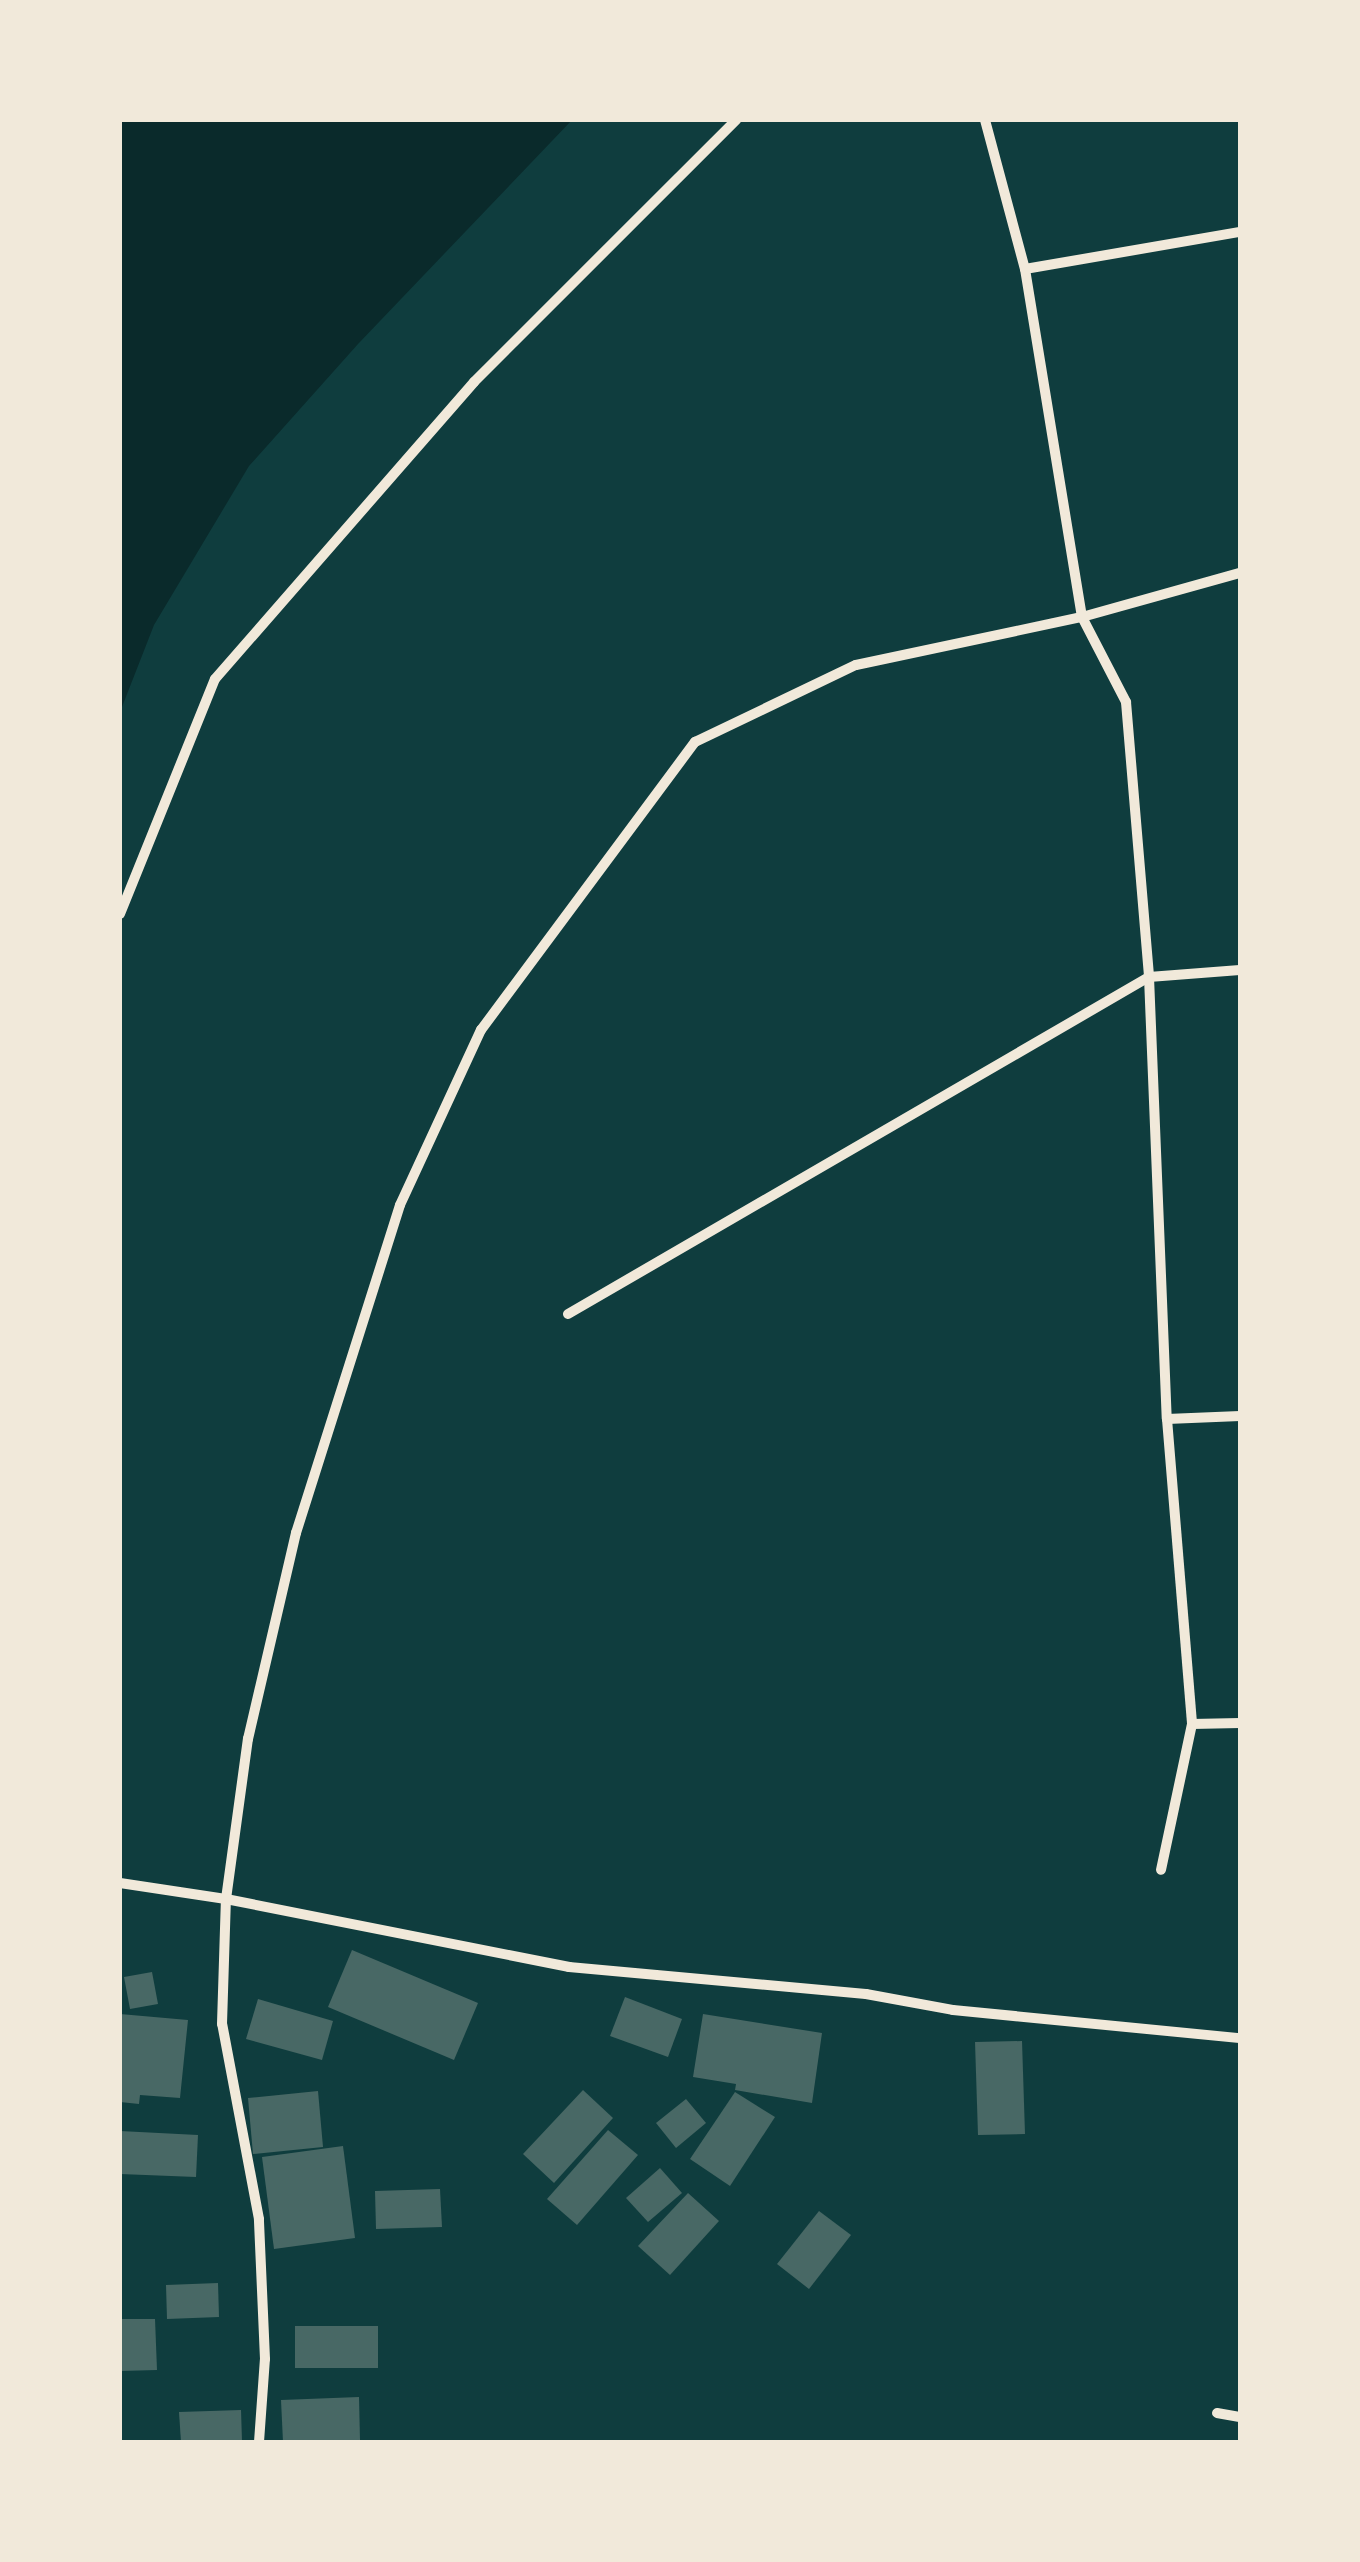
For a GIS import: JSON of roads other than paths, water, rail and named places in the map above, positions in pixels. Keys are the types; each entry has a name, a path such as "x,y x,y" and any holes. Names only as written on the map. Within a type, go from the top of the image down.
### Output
{"street":[{"path":"120,914 215,680 474,382 736,120"},
{"path":"986,120 1026,269 1082,617 1126,702 1149,977 1167,1419 1192,1724 1162,1870"},
{"path":"1026,269 1240,232"},
{"path":"259,2442 265,2359 259,2219 222,2024 226,1898 248,1739 296,1533 400,1205 481,1030 695,742 856,664 1082,617 1240,573"},
{"path":"568,1314 1149,977 1240,970"},
{"path":"1167,1419 1240,1416"},
{"path":"1192,1724 1240,1723"},
{"path":"120,1883 226,1898 569,1967 866,1994 953,2010 1240,2038"},
{"path":"1217,2413 1240,2417"}],"water":[{"path":"120,120 572,120 358,344 249,466 154,625 120,712"}]}
